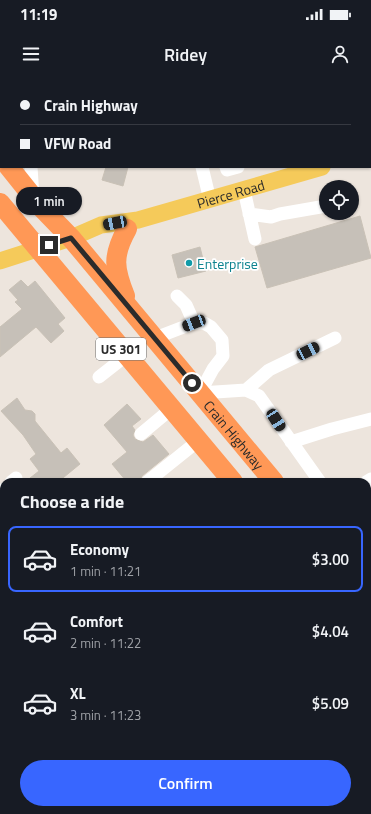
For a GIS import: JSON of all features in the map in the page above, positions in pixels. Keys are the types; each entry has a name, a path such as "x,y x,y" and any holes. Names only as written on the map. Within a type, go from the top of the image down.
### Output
{"highway":[{"name":"Crain Highway","path":"9,168 71,238 271,478"},
{"name":"US 301","path":"2,208 127,355 229,478"},
{"path":"129,307 118,279 115,258 118,247 133,225"}],"main road":[{"name":"Pierce Road","path":"71,238 91,241 133,225 210,200 319,168"},
{"path":"0,261 71,238"}],"street":[{"path":"31,168 33,197"},
{"path":"202,168 210,200"},
{"path":"244,190 255,239"},
{"path":"249,210 270,217 319,207"},
{"path":"177,296 186,305 194,323"},
{"path":"155,338 194,323 204,323 211,327 222,340 224,348 223,356 213,369 200,393"},
{"path":"246,390 269,370 335,338"},
{"path":"99,377 127,355"},
{"path":"200,393 246,390 259,396 317,478"},
{"path":"141,434 171,409"},
{"path":"292,442 332,429 371,419"},
{"path":"152,478 198,441"}],"building":[{"path":"106,168 128,168 123,186 102,180"},
{"path":"359,216 371,258 267,288 255,247 346,220 359,220"},
{"name":"Enterprise","path":"200,247 206,271 178,278 172,255"},
{"path":"21,280 28,287 35,281 65,318 58,324 64,331 51,343 36,327 0,357 0,327 22,309 15,302 18,300 9,290"},
{"path":"17,398 25,410 32,411 35,414 35,421 61,453 67,448 80,464 63,478 30,478 39,471 30,459 36,454 23,435 1,411"},
{"path":"127,404 141,419 132,426 135,430 133,435 135,439 143,442 153,435 169,454 141,478 124,478 112,464 127,452 104,425"}],"place":[{"name":"Enterprise","path":"189,263"}],"route":[{"path":"49,245 71,238 192,383"}]}
